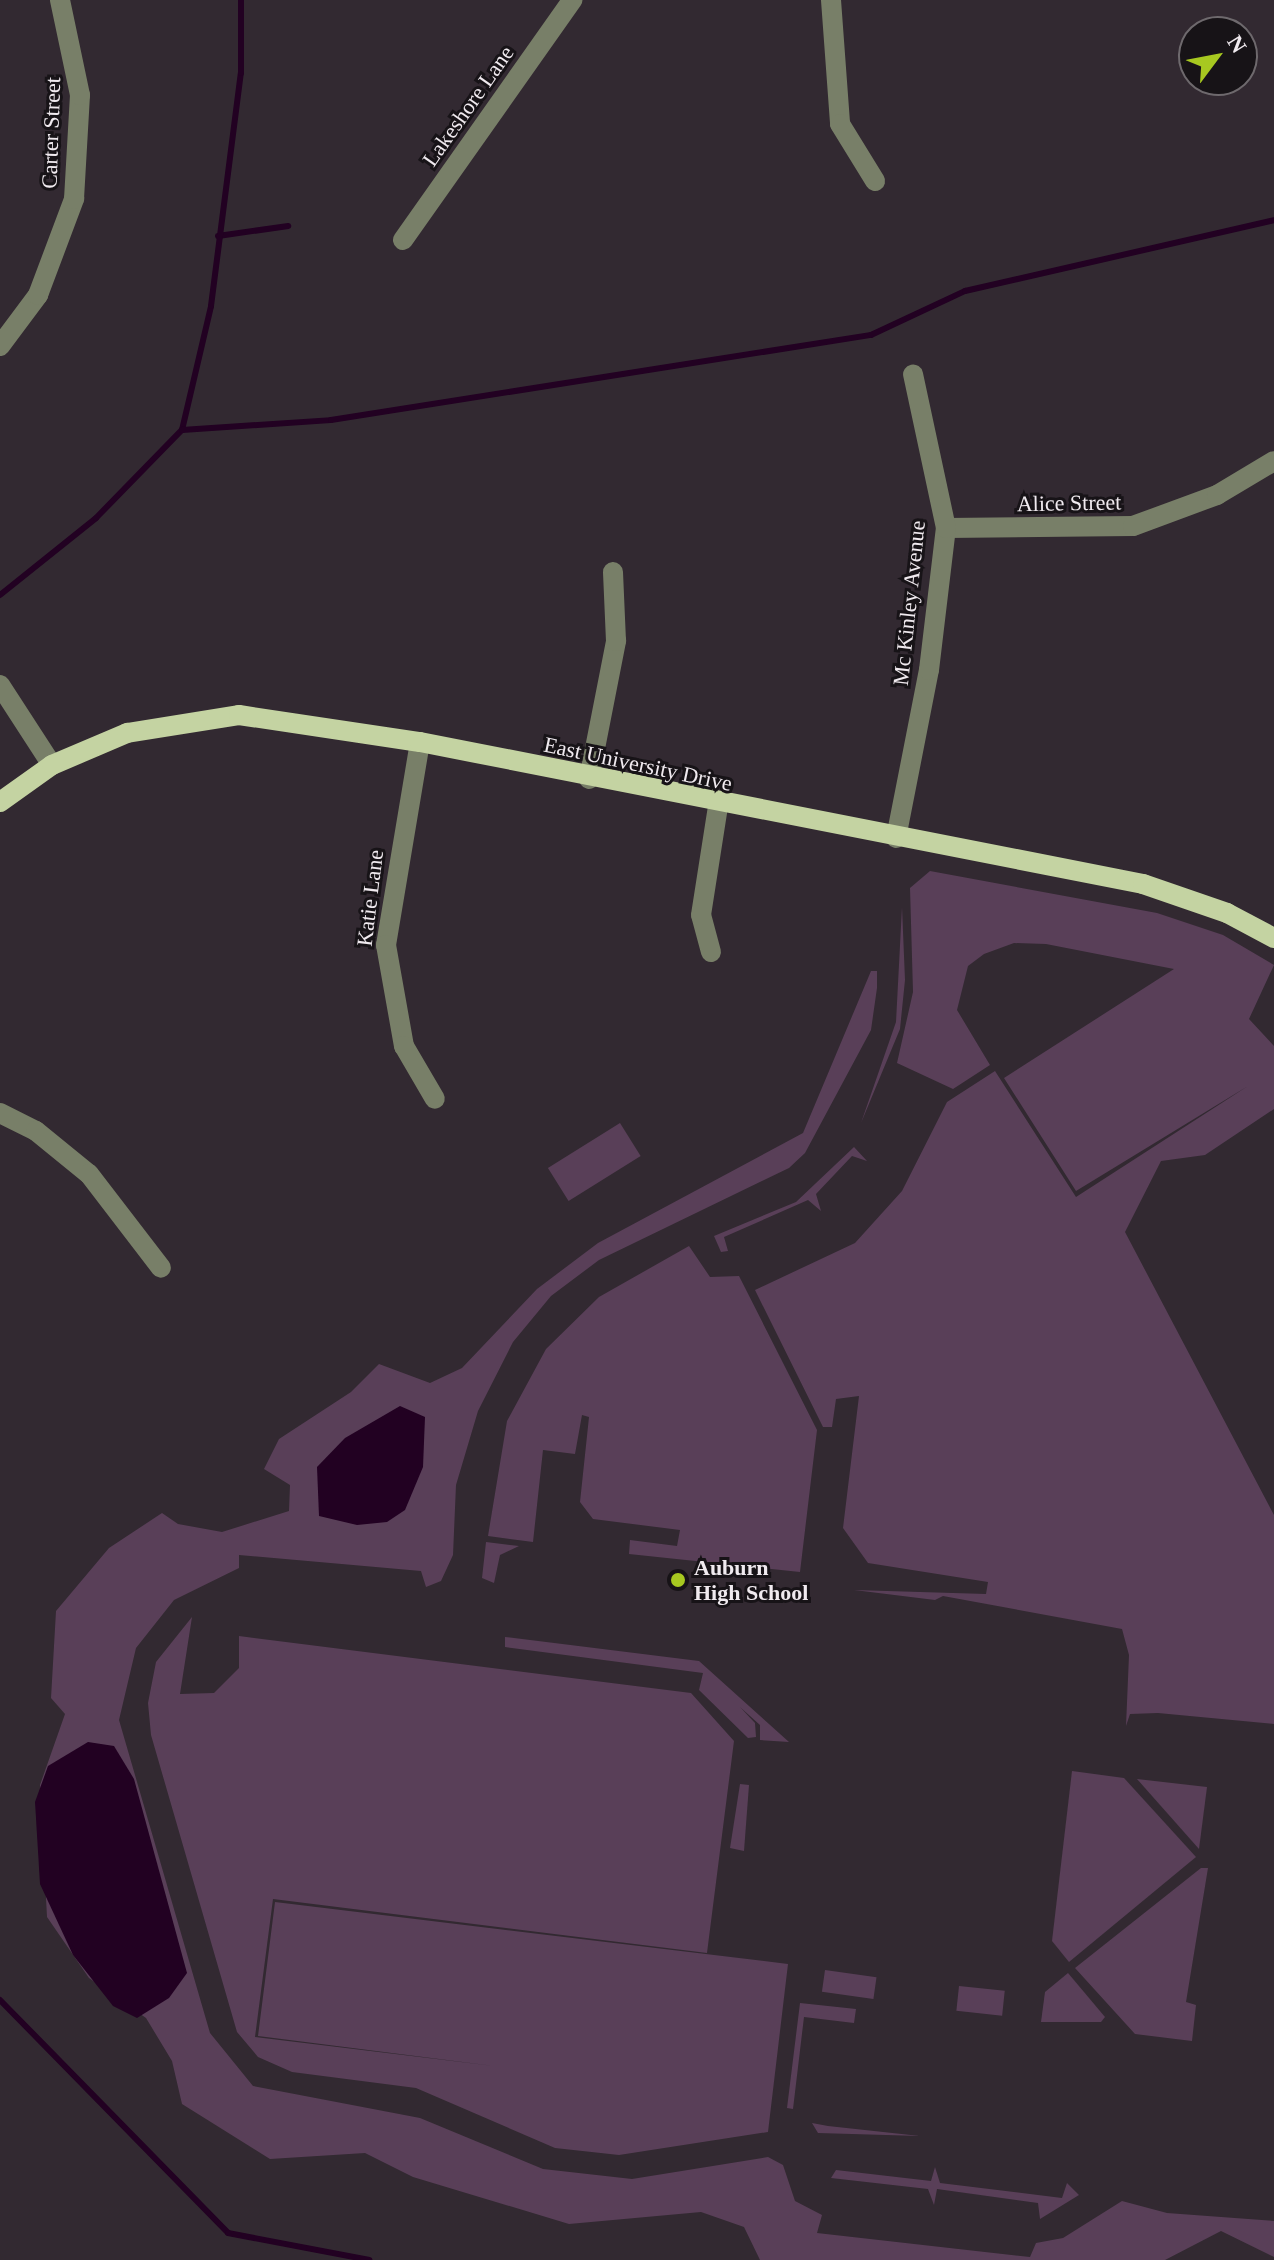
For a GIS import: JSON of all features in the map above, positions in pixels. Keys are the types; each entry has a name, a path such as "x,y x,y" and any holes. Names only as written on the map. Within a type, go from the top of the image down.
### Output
{"main road":[{"name":"East University Drive","path":"0,802 52,765 127,733 239,715 420,742 718,806 1143,884 1227,913 1274,938"}],"street":[{"name":"Carter Street","path":"0,346 38,295 74,199 80,95 60,0"},
{"name":"Lakeshore Lane","path":"403,240 572,0"},
{"path":"831,0 840,124 875,181"},
{"name":"Mc Kinley Avenue","path":"896,838 929,670 946,528 913,374"},
{"name":"Alice Street","path":"946,528 1133,526 1217,495 1274,461"},
{"path":"589,779 616,641 613,572"},
{"path":"0,685 52,765"},
{"name":"Katie Lane","path":"420,742 386,945 404,1046 435,1099"},
{"path":"711,952 701,915 718,806"},
{"path":"0,1113 81,1166 161,1268"}],"shaded area":[{"path":"930,871 1157,913 1223,935 1274,965 1249,1019 1274,1046 1274,1109 1205,1155 1161,1161 1125,1232 1274,1515 1274,1724 1158,1713 1130,1714 1126,1726 1129,1655 1122,1629 943,1596 935,1600 854,1590 986,1594 988,1582 868,1563 843,1528 859,1396 836,1399 832,1427 823,1427 755,1290 855,1243 902,1191 947,1102 995,1071 1076,1197 1248,1086 1076,1191 1004,1078 1174,969 1046,944 1014,943 984,954 968,966 957,1010 990,1065 953,1089 897,1063 913,992 910,888"},
{"path":"902,907 905,980 900,1029 861,1123 896,1022"},
{"path":"871,971 877,971 877,988 871,1030 805,1153 789,1168 599,1260 551,1296 513,1342 478,1411 456,1485 453,1555 441,1581 426,1587 421,1571 239,1555 239,1568 174,1600 136,1648 119,1720 210,2033 253,2086 420,2118 543,2169 632,2179 768,2157 783,2165 795,2201 822,2215 817,2233 1030,2257 1036,2243 1063,2238 1122,2201 1167,2213 1274,2221 1274,2257 1221,2231 1165,2260 760,2260 744,2227 701,2212 569,2224 413,2177 365,2153 270,2159 182,2104 172,2061 146,2018 89,1978 47,1917 40,1785 65,1714 51,1698 56,1611 109,1548 162,1513 178,1524 222,1532 289,1511 290,1485 264,1469 279,1439 351,1392 379,1364 430,1383 462,1368 537,1289 598,1243 803,1133"},
{"path":"620,1123 641,1156 569,1201 548,1168"},
{"path":"854,1147 867,1161 852,1156 816,1194 821,1211 808,1200 724,1237 728,1251 721,1252 714,1236 796,1202"},
{"path":"689,1246 710,1277 739,1276 817,1430 800,1572 629,1554 630,1540 677,1546 680,1530 593,1519 580,1502 589,1417 582,1415 575,1454 543,1450 533,1542 488,1536 507,1421 546,1349 599,1297"},
{"path":"400,1406 425,1417 423,1467 405,1510 387,1522 357,1525 319,1516 317,1467 345,1438"},
{"path":"486,1542 519,1546 500,1555 494,1583 482,1578"},
{"path":"192,1617 180,1694 214,1693 239,1668 239,1636 691,1693 734,1741 707,1953 273,1899 255,2037 494,2066 258,2036 275,1902 788,1964 768,2132 619,2155 555,2148 416,2088 292,2072 258,2057 237,2032 151,1735 148,1703 156,1662"},
{"path":"505,1637 699,1661 789,1742 760,1740 760,1725 740,1707 755,1723 756,1737 748,1738 699,1690 703,1673 505,1647"},
{"path":"88,1742 114,1746 134,1779 187,1973 169,1998 137,2018 113,2006 73,1955 40,1884 35,1802 48,1766"},
{"path":"1072,1771 1124,1778 1196,1857 1069,1962 1052,1941"},
{"path":"1137,1779 1207,1787 1199,1849"},
{"path":"740,1784 749,1785 744,1851 730,1848"},
{"path":"1201,1868 1208,1868 1186,2002 1196,2005 1192,2041 1135,2034 1075,1968"},
{"path":"825,1970 876,1977 873,1999 822,1992"},
{"path":"1068,1973 1105,2017 1101,2022 1041,2022 1045,1992"},
{"path":"959,1986 1005,1991 1002,2016 956,2011"},
{"path":"800,2003 856,2009 854,2023 804,2017 793,2109 787,2108"},
{"path":"812,2123 828,2126 920,2136 818,2133"},
{"path":"935,2167 940,2183 1062,2198 1067,2183 1079,2195 1040,2219 1038,2203 937,2189 934,2205 928,2189 831,2178 836,2170 931,2181"}],"waterway":[{"path":"182,430 211,306 241,73 241,0"},
{"path":"0,595 96,518 182,430 331,420 871,335 965,291 1274,220"},
{"path":"218,236 288,226"},
{"path":"0,2000 228,2233 369,2260"}],"place":[{"name":"Auburn High School","path":"678,1580"}]}
